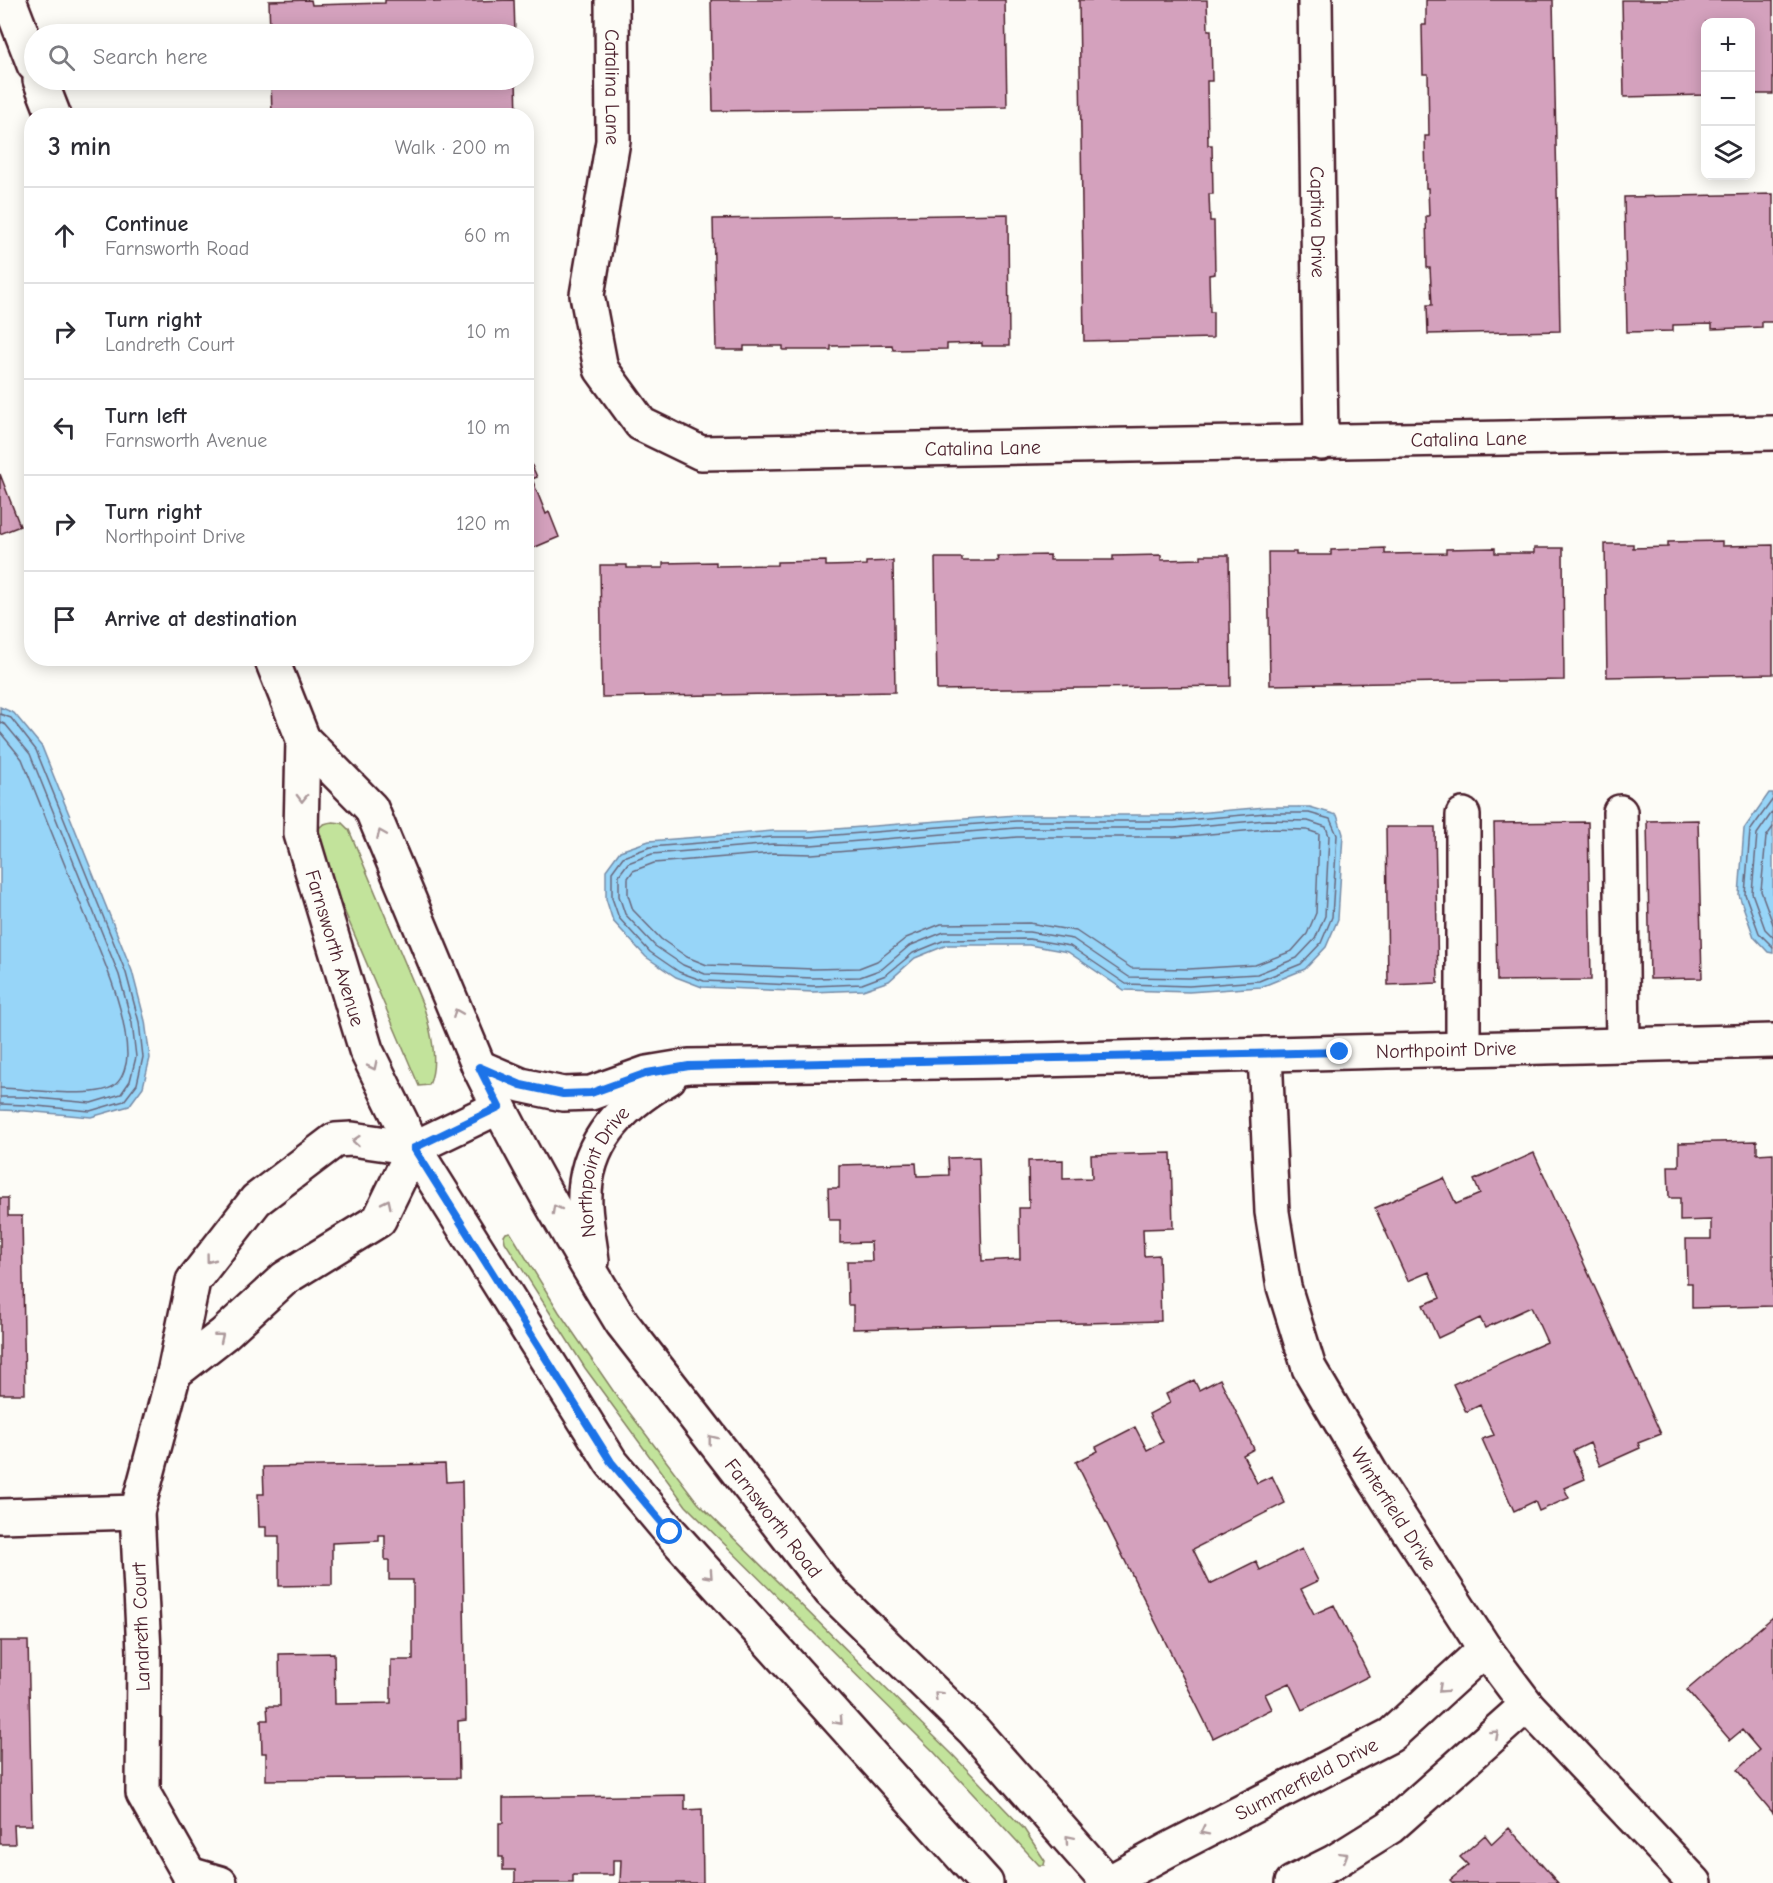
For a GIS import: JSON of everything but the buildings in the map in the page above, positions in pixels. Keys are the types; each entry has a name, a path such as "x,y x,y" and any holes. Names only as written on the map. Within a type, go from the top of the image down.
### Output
{"street":[{"path":"9,0 24,40"},
{"name":"Catalina Lane","path":"612,0 613,141 587,295 601,369 641,424 701,453 1773,433"},
{"name":"Captiva Drive","path":"1315,0 1321,443"},
{"path":"44,90 51,108"},
{"name":"Farnsworth Avenue","path":"274,666 303,739 301,834 366,1050 414,1148"},
{"name":"Farnsworth Avenue","path":"303,739 371,808 479,1067 499,1107"},
{"path":"1620,812 1623,1045"},
{"path":"1463,1049 1464,815"},
{"name":"Northpoint Drive","path":"479,1067 521,1085 563,1094 591,1093 647,1073 689,1066 1773,1041"},
{"name":"Winterfield Drive","path":"1265,1054 1272,1212 1284,1287 1309,1368 1372,1475 1485,1649 1527,1705 1695,1883"},
{"name":"Northpoint Drive","path":"594,1276 585,1204 588,1176 598,1145 609,1126 628,1106 653,1087 689,1066"},
{"path":"174,1373 224,1334 285,1278 378,1220 414,1148 499,1107"},
{"name":"Farnsworth Road","path":"499,1107 622,1323 831,1592 974,1731 1108,1883"},
{"name":"Landreth Court","path":"220,1883 190,1878 143,1793 144,1651 137,1512 174,1373 194,1281 256,1200 335,1140 352,1139 414,1148"},
{"path":"414,1148 611,1462 686,1549 986,1883"},
{"path":"0,1516 137,1512"},
{"name":"Summerfield Drive","path":"1108,1883 1391,1735 1485,1649"},
{"path":"1292,1883 1334,1862 1390,1827 1527,1705"}],"green space":[{"path":"333,822 342,823 349,830 424,1008 434,1057 429,1085 419,1086 315,842 320,828"},
{"path":"510,1232 559,1312 616,1395 698,1503 952,1754 1024,1829 1045,1861 1044,1865 1039,1865 933,1751 686,1506 585,1368 505,1242 504,1236"}],"water":[{"path":"0,707 14,713 42,747 132,971 145,1021 150,1058 143,1087 129,1106 91,1117 0,1110"},
{"path":"1769,793 1773,793 1773,953 1768,952 1754,937 1739,895 1744,829"},
{"path":"1266,807 1310,807 1337,815 1343,834 1338,919 1326,947 1305,969 1261,987 1189,992 1124,990 1068,952 1029,945 947,945 915,958 889,981 863,990 813,992 702,987 676,977 646,957 613,921 606,899 606,870 620,851 649,841 1016,815 1174,815"}],"route":[{"path":"670,1532 611,1462 414,1148 499,1107 479,1067 521,1085 563,1094 591,1093 647,1073 689,1066 791,1066 1340,1052"}]}
